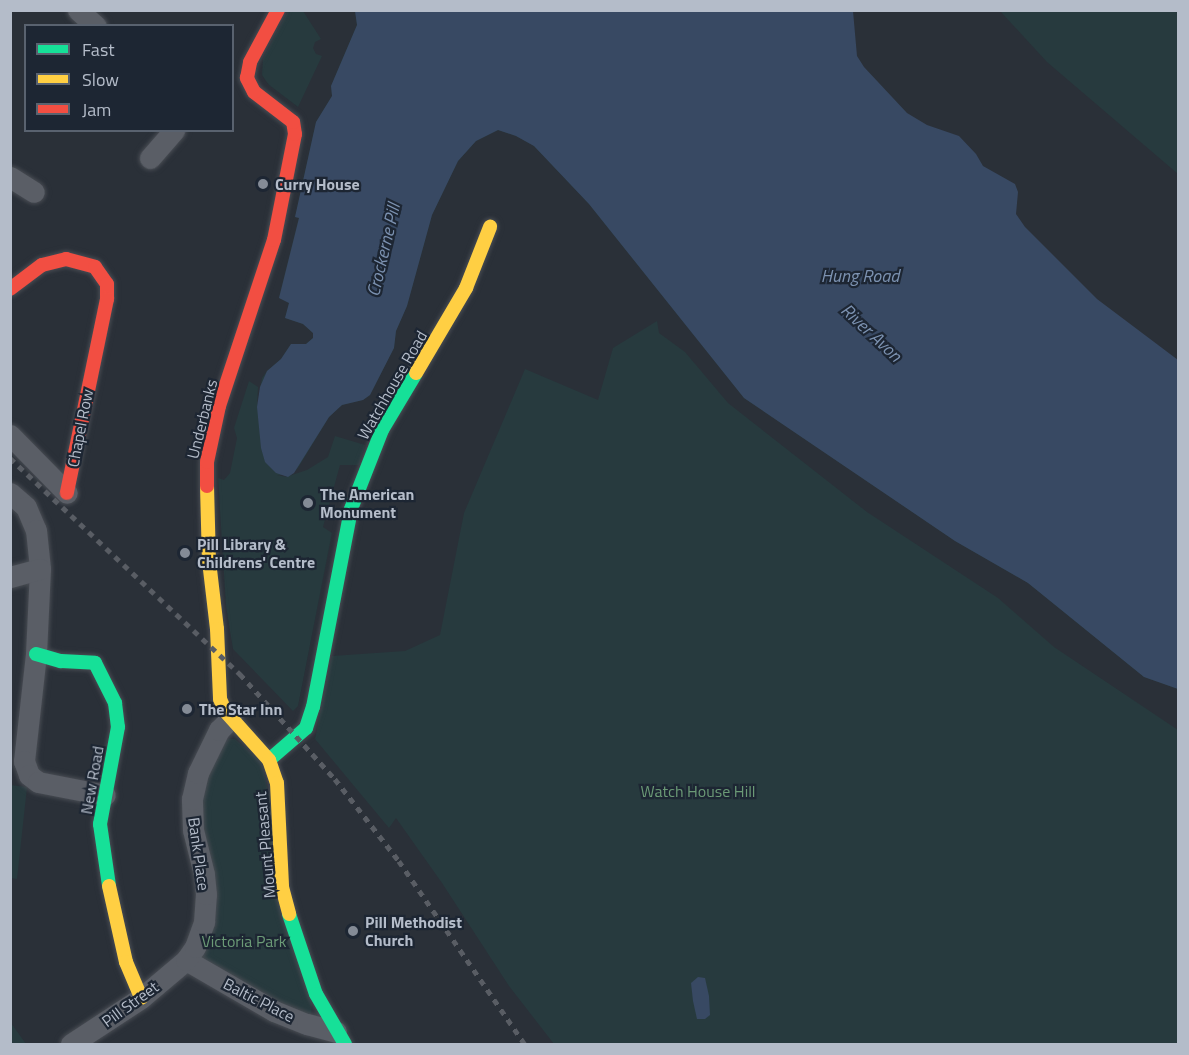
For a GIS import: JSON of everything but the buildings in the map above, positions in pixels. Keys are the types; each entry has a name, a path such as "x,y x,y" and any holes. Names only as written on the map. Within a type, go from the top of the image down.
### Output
{"street":[{"path":"78,10 94,24"},
{"path":"240,82 278,10"},
{"name":"Underbanks","path":"231,718 225,711 219,693 217,629 209,561 207,462 219,406 274,240 295,134 292,122 240,82"},
{"path":"150,158 172,132"},
{"path":"10,177 34,192"},
{"name":"Watchhouse Road","path":"268,760 288,747 306,728 313,707 335,582 351,509 364,471 382,430 466,288 490,226"},
{"name":"Chapel Row","path":"10,289 42,265 66,260 94,267 107,284 107,299 67,493"},
{"name":"Chapel Row","path":"10,435 67,493"},
{"path":"10,493 26,507 36,530 40,569 36,654 24,761 29,775 38,782 105,795"},
{"path":"10,577 40,569"},
{"name":"New Road","path":"36,654 61,661 95,663 115,703 118,727 100,824 114,916 126,962 141,999"},
{"name":"Mount Pleasant","path":"231,718 249,735 268,760 277,783 282,887 299,948 316,994 340,1038"},
{"name":"Bank Place","path":"186,960 195,947 204,922 206,894 204,874 193,830 192,799 198,773 219,730 231,718"},
{"name":"Pill Street","path":"71,1044 141,999 186,960"},
{"name":"Baltic Place","path":"186,960 274,1011 340,1038"}],"green space":[{"path":"288,11 303,11 321,39 315,42 313,48 316,54 322,56 298,107 269,85 262,75 263,59"},
{"path":"355,11 471,11 283,475 277,475 287,477 469,60 1178,689 1144,677 1028,583 955,541 744,398 589,204 534,146 516,136 498,130 476,141 458,161 432,215 407,306 396,331 394,348 370,395 363,400 342,405 329,417 298,468 289,476 307,470 328,457 335,436 365,445 359,465 340,465 323,527 332,533 298,706 293,711 233,649 226,606 218,478 224,480 230,473 237,438 234,428 249,381 258,387 257,406 262,378 267,371 281,359 291,344 306,344 313,338 313,333 303,324 285,318 289,303 279,298 299,218 295,217 316,122 332,96 331,86 357,25"},
{"path":"1000,11 1178,11 1178,174 1047,62"},
{"name":"Watch House Hill","path":"657,321 659,333 685,352 728,403 867,512 998,598 1054,647 1178,730 1178,1044 554,1044 509,986 442,883 396,818 389,828 315,739 332,656 405,651 440,635 464,513 525,369 598,400 613,348"},
{"name":"Victoria Park","path":"228,739 235,739 262,763 312,1004 311,1016 305,1017 210,968 202,955 202,791 210,765 223,743"},
{"path":"10,785 27,787 17,879 11,878"},
{"path":"11,1023 26,1044 11,1044"}],"water":[{"name":"Hung Road","path":"355,11 853,11 857,56 864,67 907,113 927,125 959,136 976,154 983,166 1015,184 1018,192 1016,214 1025,227 1097,299 1178,360 1178,689 1144,677 1028,583 955,541 744,398 589,204 534,146 516,136 498,130 476,141 458,161 432,215 407,306 396,331 394,348 370,395 363,400 342,405 329,417 294,473 288,477 276,473 265,462 261,448 257,407 260,387 267,371 281,359 291,344 306,344 313,338 313,333 303,324 285,318 289,303 279,298 299,218 295,217 316,122 332,96 331,86 357,25"},
{"path":"698,977 705,978 709,996 710,1015 705,1019 697,1019 693,1001 691,983"}],"railway":[{"path":"10,458 240,674 335,779 399,861 525,1044"}],"traffic: fast":[{"path":"269,760 306,728 313,707 351,509 382,430 416,373"},
{"path":"36,654 61,661 95,663 115,703 118,727 100,824 109,886"},
{"path":"289,914 316,994 345,1044"}],"traffic: slow":[{"path":"416,373 466,288 490,227"},
{"path":"207,486 209,561 217,629 220,699 225,711 269,760 277,783 282,887 289,914"},
{"path":"109,886 126,962 141,998"}],"traffic: jam":[{"path":"207,486 207,462 219,406 274,240 295,134 293,122 254,92 247,78 250,62 278,10"},
{"path":"10,289 42,265 66,259 95,267 107,284 107,299 67,493"}],"place":[{"name":"Curry House","path":"263,184"},
{"name":"The American Monument","path":"308,503"},
{"name":"Pill Library & Childrens' Centre","path":"185,553"},
{"name":"The Star Inn","path":"187,709"},
{"name":"Pill Methodist Church","path":"353,931"}],"water label":[{"name":"Crockerne Pill","path":"384,250"},
{"name":"River Avon","path":"871,333"}]}
